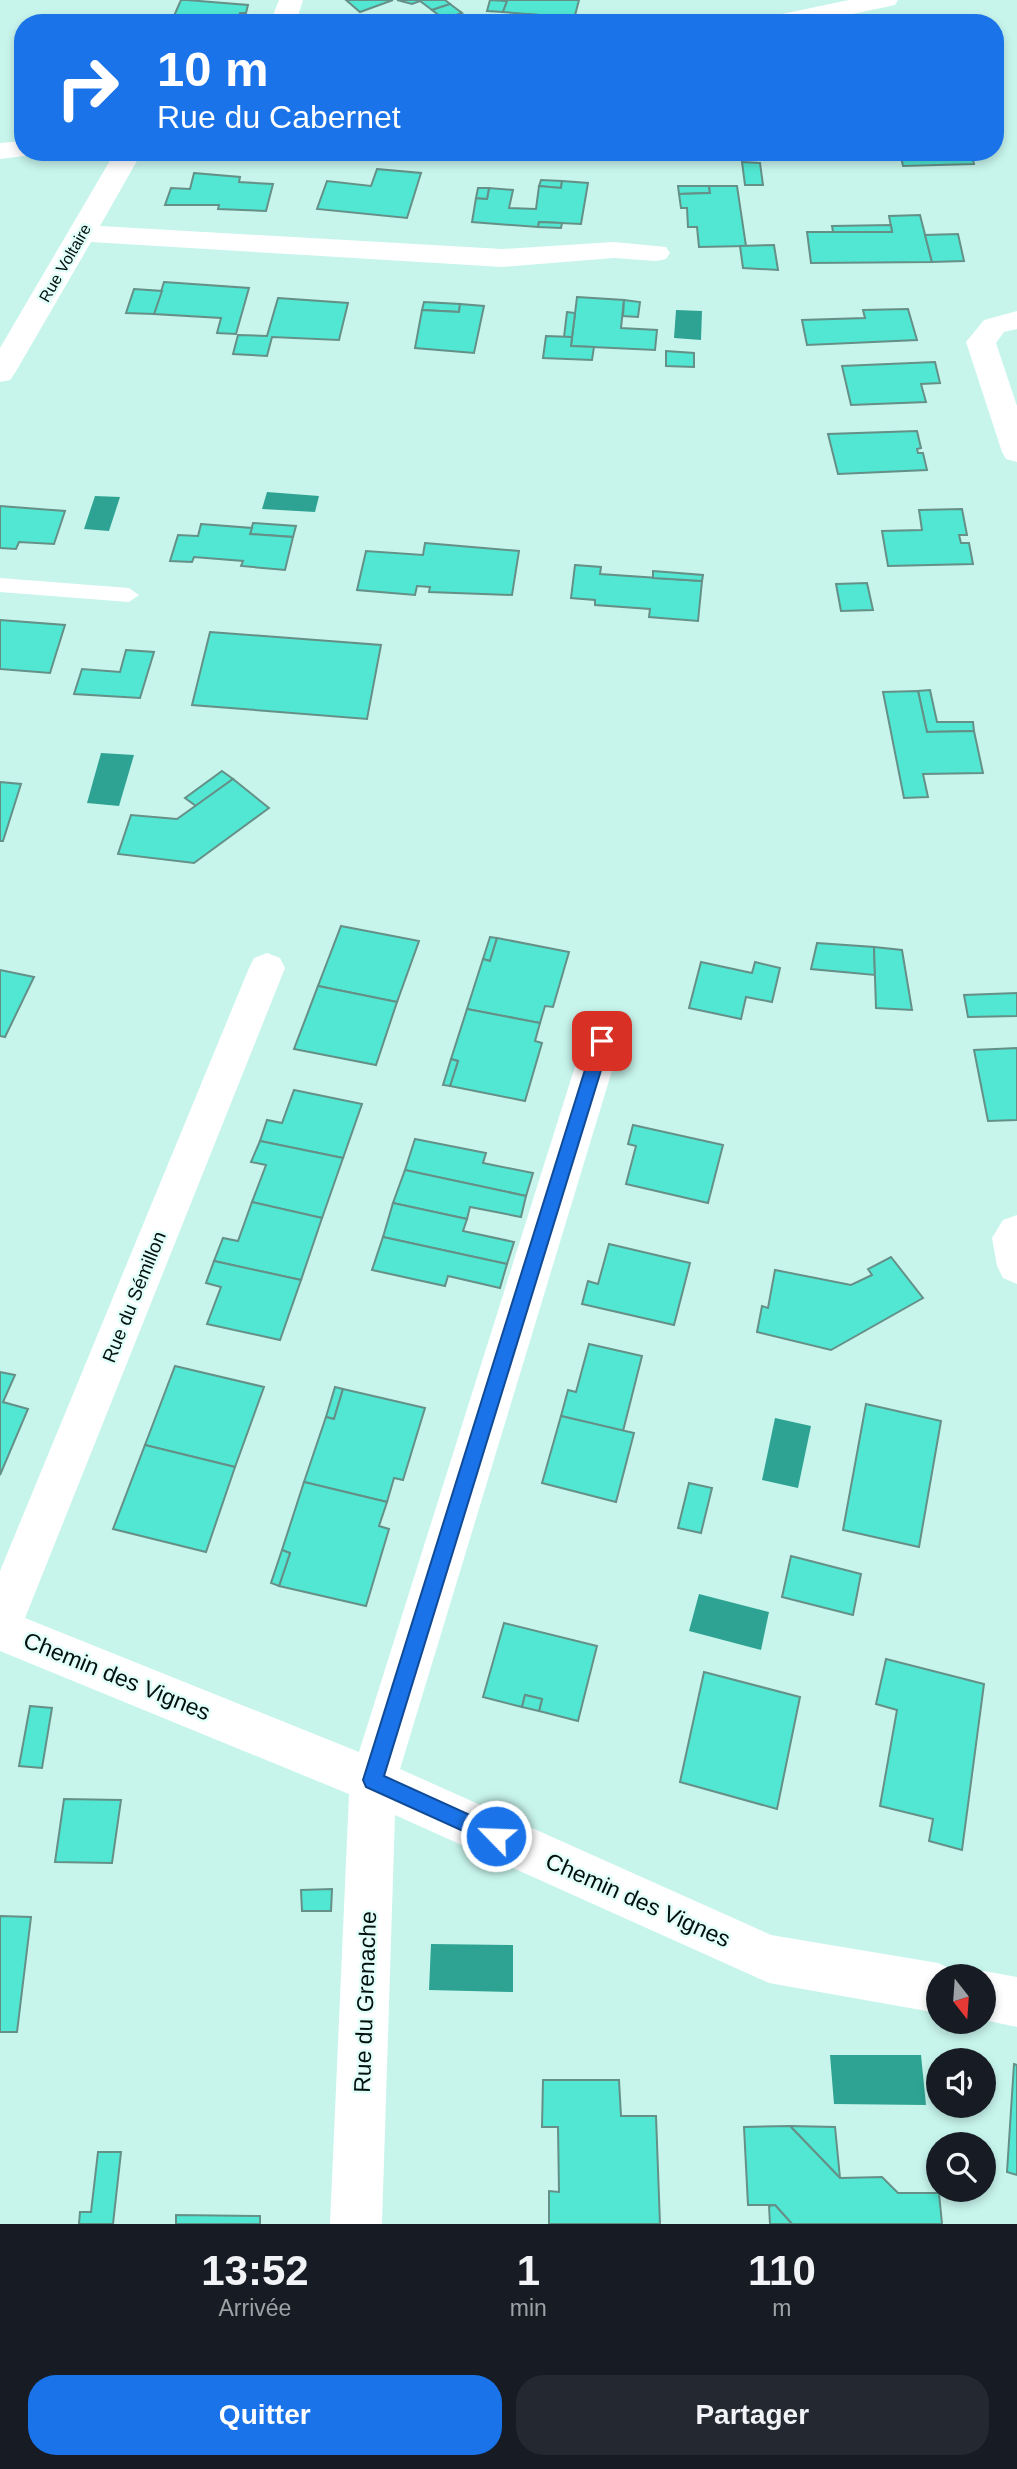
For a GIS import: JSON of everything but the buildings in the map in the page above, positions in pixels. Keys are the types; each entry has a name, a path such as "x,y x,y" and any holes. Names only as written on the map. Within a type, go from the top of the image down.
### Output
{"street":[{"path":"816,14 885,0"},
{"name":"Rue Voltaire","path":"0,373 124,161"},
{"path":"83,233 502,258 614,250 656,253"},
{"path":"1017,320 994,326 981,342 1017,452"},
{"name":"Rue du Sémillon","path":"0,1627 267,968"},
{"name":"Rue du Grenache","path":"356,2224 373,1780 602,1041"},
{"path":"1017,1232 1012,1238 1017,1266"},
{"name":"Chemin des Vignes","path":"0,1627 373,1780 769,1959 926,1986"},
{"path":"996,1998 1017,2002"}],"lane":[{"path":"0,584 129,595"}],"shaded area":[{"path":"676,310 702,311 701,340 674,338"},
{"path":"267,492 319,496 315,512 262,509"},
{"path":"95,496 120,497 109,531 84,529"},
{"path":"101,753 134,755 119,806 87,803"},
{"path":"775,1418 811,1426 798,1488 762,1480"},
{"path":"699,1594 769,1612 761,1650 689,1631"},
{"path":"431,1944 513,1945 513,1992 429,1990"},
{"path":"830,2055 921,2055 926,2105 834,2104"}],"route":[{"path":"496,1836 373,1780 602,1041"}]}
